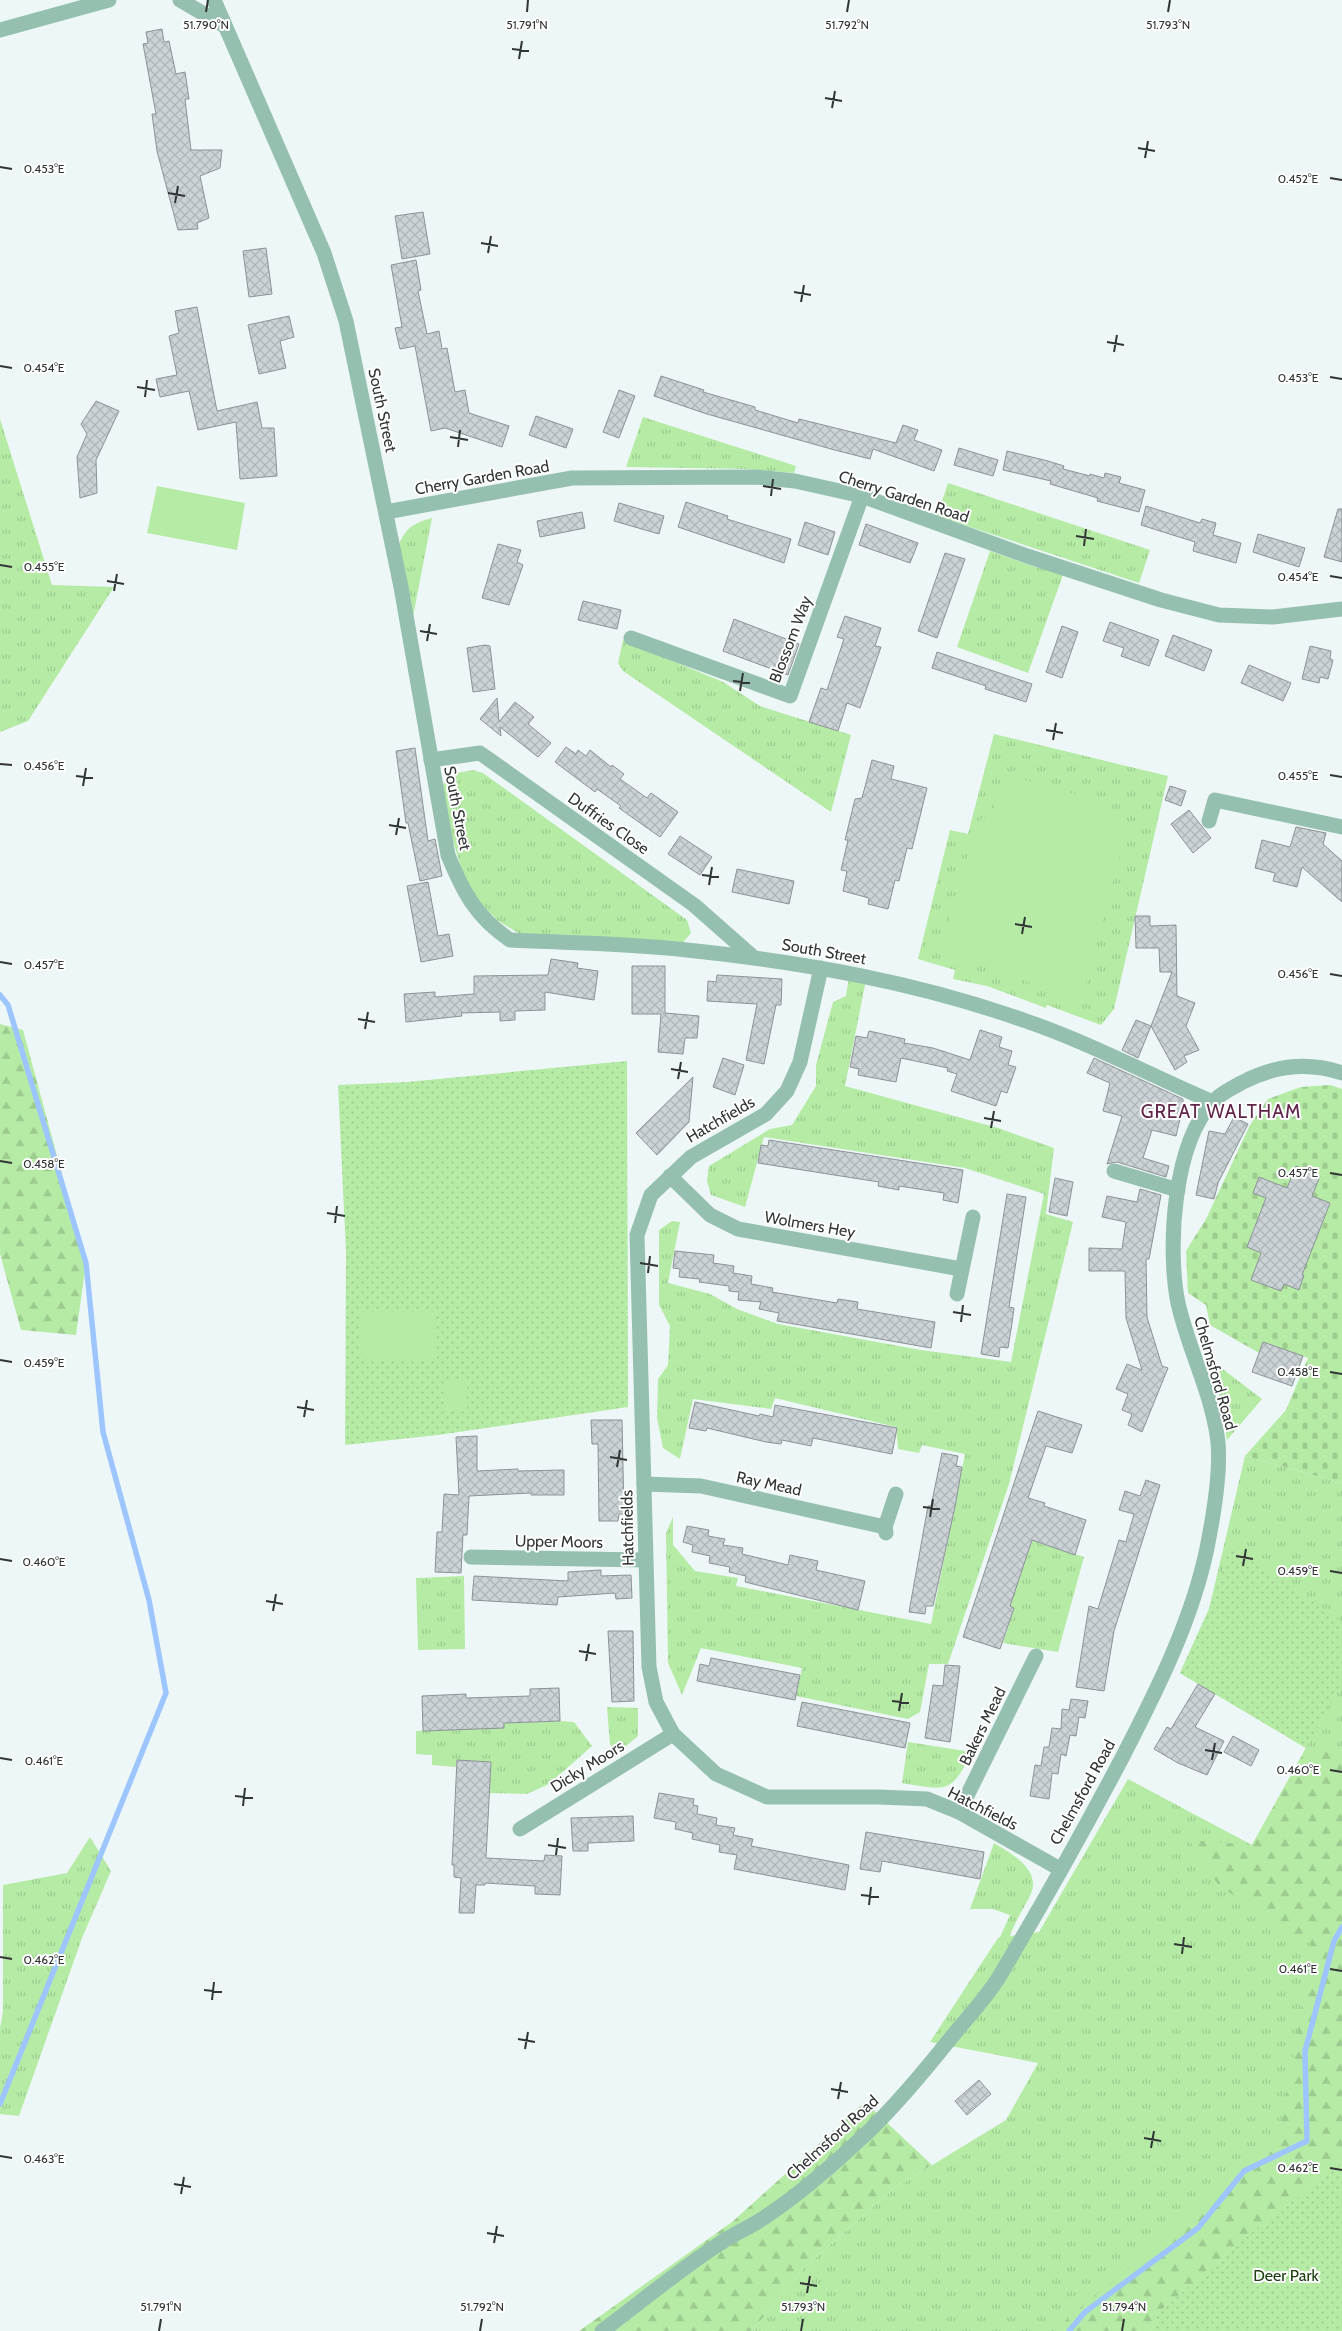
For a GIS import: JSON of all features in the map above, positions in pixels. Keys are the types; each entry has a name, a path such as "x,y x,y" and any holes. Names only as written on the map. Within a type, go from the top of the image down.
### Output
{"street":[{"path":"0,30 109,0"},
{"path":"180,0 223,24"},
{"name":"South Street","path":"214,0 327,262 346,321 386,512 448,855 461,888 492,928 510,940 686,949 753,957 889,981 1026,1021 1084,1043 1213,1102"},
{"name":"Cherry Garden Road","path":"386,512 572,478 756,477 795,481 862,496 1035,559 1161,600 1219,615 1273,617 1342,609"},
{"name":"Blossom Way","path":"631,638 790,696 862,496"},
{"name":"Duffries Close","path":"431,760 480,753 694,905 753,957"},
{"path":"1209,821 1215,800 1342,827"},
{"name":"Hatchfields","path":"821,968 800,1062 787,1091 766,1114 690,1157 670,1176 651,1195 637,1235 648,1667 656,1702 673,1734 716,1774 767,1798 879,1797 927,1799 959,1812 1060,1869"},
{"name":"Chelmsford Road","path":"602,2331 718,2244 768,2215 831,2166 872,2129 930,2063 998,1978 1098,1804 1142,1718 1183,1626 1207,1547 1219,1455 1217,1432 1176,1293 1172,1264 1174,1214 1178,1190 1197,1123 1213,1102 1225,1091 1269,1071 1307,1066 1328,1068 1342,1073"},
{"path":"1114,1171 1178,1190"},
{"name":"Wolmers Hey","path":"670,1176 710,1215 738,1229 961,1269"},
{"path":"957,1294 973,1218"},
{"name":"Ray Mead","path":"644,1484 701,1486 885,1530 896,1494"},
{"name":"Upper Moors","path":"471,1557 645,1560"},
{"name":"Bakers Mead","path":"959,1812 1036,1656"},
{"name":"Dicky Moors","path":"520,1828 673,1734"}],"green space":[{"path":"643,417 796,466 794,473 748,469 626,467"},
{"path":"0,419 52,585 114,587 28,721 0,732"},
{"path":"948,483 1150,550 1139,583 937,516"},
{"path":"157,486 245,503 237,550 147,533"},
{"path":"432,518 412,622 399,544 405,533 412,526"},
{"path":"990,551 1038,568 1064,572 1028,673 957,647"},
{"path":"623,640 723,682 760,706 851,735 831,812 623,671 618,663"},
{"path":"994,734 1168,776 1114,1009 1101,1025 1047,1005 1046,1008 987,986 953,979 955,970 918,959 950,830 968,834"},
{"path":"473,770 483,773 687,920 691,933 680,946 523,936 497,920 468,891 441,800 443,784 452,774"},
{"path":"1004,774 1063,790 1094,801 1106,807 1114,814 1120,825 1122,847 1084,991 1075,998 940,952 980,819 991,817"},
{"path":"849,977 866,980 845,1086 998,1128 1054,1148 1046,1214 1073,1222 1009,1484 948,1664 929,1664 920,1712 908,1719 796,1696 802,1668 701,1648 682,1695 668,1663 666,1533 673,1517 673,1545 695,1571 738,1578 736,1586 931,1624 965,1454 922,1445 919,1453 898,1449 896,1427 775,1398 771,1409 693,1399 680,1459 663,1448 657,1418 658,1379 668,1365 670,1326 659,1305 659,1230 672,1221 680,1222 668,1283 710,1294 737,1309 778,1324 921,1350 1011,1362 1044,1194 965,1168 764,1137 745,1207 711,1195 707,1181 709,1166 770,1129 792,1125 816,1086 816,1065 833,1002 846,996"},
{"path":"0,1024 23,1030 86,1263 76,1335 21,1330 0,1254"},
{"path":"627,1061 628,1407 438,1435 345,1445 346,1252 338,1085 407,1082"},
{"path":"1330,1085 1342,1089 1342,1483 1245,1456 1286,1410 1308,1358 1263,1342 1259,1353 1210,1325 1206,1305 1188,1293 1186,1251 1206,1219 1250,1125 1268,1099 1301,1087"},
{"path":"361,1312 436,1312 437,1359 362,1360"},
{"path":"1207,1357 1262,1399 1227,1440 1218,1389"},
{"path":"467,1379 467,1409 444,1410 443,1380"},
{"path":"1245,1456 1342,1483 1342,2164 1249,2234 1158,2313 1151,2331 752,2331 803,2269 893,2189 1006,2120 1038,2063 930,2042 1000,1937 1010,1915 993,1909 970,1909 994,1843 1014,1856 1027,1868 1033,1883 1032,1891 1010,1936 1039,1932 1128,1779 1252,1845 1306,1748 1180,1673 1209,1609"},
{"path":"1037,1523 1045,1526 1039,1543 1084,1557 1058,1652 1003,1643 1014,1608 997,1602 1013,1596"},
{"path":"1231,1545 1342,1622 1342,1684 1306,1748 1180,1673 1209,1609"},
{"path":"464,1576 465,1649 418,1650 416,1578"},
{"path":"607,1707 638,1708 638,1736 617,1754 610,1744"},
{"path":"574,1722 592,1746 549,1784 527,1794 489,1793 491,1762 457,1760 456,1767 432,1765 432,1755 416,1754 416,1731 504,1728 504,1723"},
{"path":"908,1742 972,1752 958,1776 952,1783 946,1786 938,1788 902,1783"},
{"path":"1306,1748 1342,1755 1342,2164 1249,2234 1158,2313 1151,2331 1053,2331 1277,2141 1295,2047 1311,1945 1219,1886 1189,1840 1252,1845"},
{"path":"90,1837 111,1871 82,1938 19,2116 0,2114 0,2029 3,2011 3,1885 67,1873"},
{"path":"865,2102 932,2165 893,2189 803,2269 752,2331 579,2331 732,2222"},
{"name":"Deer Park","path":"1342,2164 1342,2331 1151,2331 1158,2313 1249,2234"}],"building":[{"path":"162,29 164,42 169,41 176,74 185,72 189,99 185,99 191,150 222,150 220,168 200,176 209,218 197,223 198,229 178,230 157,151 152,114 156,114 143,44 148,43 146,32"},
{"path":"423,212 430,254 402,259 395,216"},
{"path":"266,248 272,294 249,297 243,251"},
{"path":"416,260 421,290 418,291 427,334 439,331 442,349 447,348 455,392 465,390 469,413 509,426 502,447 445,428 431,431 415,346 400,349 395,328 402,327 391,265"},
{"path":"197,307 217,411 257,402 262,428 274,428 277,476 240,479 236,422 198,430 189,391 160,397 156,379 177,375 169,336 179,333 175,311"},
{"path":"289,316 294,337 280,341 286,368 259,374 248,325"},
{"path":"661,376 704,390 703,392 755,407 755,410 798,423 799,419 896,443 903,425 918,430 914,440 942,450 934,471 873,449 870,459 831,449 707,414 654,396"},
{"path":"619,390 635,396 619,438 603,432"},
{"path":"96,401 119,411 96,460 97,493 80,498 77,457 87,434 81,424"},
{"path":"536,416 573,429 566,448 529,435"},
{"path":"959,448 998,460 993,476 954,465"},
{"path":"1007,451 1048,461 1064,466 1063,469 1090,476 1090,474 1104,478 1105,473 1121,477 1119,483 1145,490 1139,512 1097,501 1098,498 1050,484 1051,481 1003,470"},
{"path":"686,502 728,516 727,519 791,539 784,563 678,527"},
{"path":"619,503 664,516 659,534 614,521"},
{"path":"1146,506 1200,523 1202,519 1216,523 1213,535 1241,543 1236,563 1193,551 1195,542 1141,525"},
{"path":"1338,509 1342,509 1342,562 1324,557"},
{"path":"582,512 585,528 540,537 537,521"},
{"path":"805,522 835,532 828,555 798,545"},
{"path":"866,524 918,543 910,563 859,545"},
{"path":"1258,534 1305,548 1299,567 1253,552"},
{"path":"498,544 521,550 517,562 523,565 509,605 482,598"},
{"path":"945,553 965,559 937,638 918,631"},
{"path":"583,601 621,610 617,629 578,620"},
{"path":"845,616 881,628 875,646 881,647 860,708 847,703 838,731 809,722 821,688 827,690 844,639 837,637"},
{"path":"734,619 799,644 788,675 723,651"},
{"path":"1110,622 1159,640 1149,666 1121,656 1124,648 1103,641"},
{"path":"1062,626 1078,632 1062,678 1046,672"},
{"path":"1173,635 1212,650 1204,671 1165,656"},
{"path":"490,646 495,689 473,692 467,648"},
{"path":"1310,646 1331,651 1330,659 1333,660 1328,679 1320,677 1319,683 1302,679"},
{"path":"937,652 1032,684 1026,702 985,689 986,686 932,668"},
{"path":"1249,665 1291,683 1283,701 1241,683"},
{"path":"497,698 499,722 515,702 534,717 528,724 551,743 538,757 500,727 501,736 480,719"},
{"path":"566,747 576,754 578,750 586,756 590,750 611,767 612,765 624,774 620,779 647,798 651,793 678,812 660,837 619,808 621,806 597,789 595,792 555,762"},
{"path":"415,748 428,841 435,839 442,876 420,881 408,823 406,823 396,751"},
{"path":"872,760 894,766 891,779 927,788 912,849 907,848 899,881 895,880 888,909 868,904 869,898 843,891 847,871 841,870 848,840 845,840 855,799 862,798"},
{"path":"1170,786 1186,791 1181,806 1165,800"},
{"path":"1189,810 1211,838 1193,853 1171,824"},
{"path":"1296,827 1326,833 1323,844 1342,861 1342,902 1302,867 1297,887 1273,881 1275,873 1255,868 1262,840 1290,847"},
{"path":"680,836 712,857 700,875 668,854"},
{"path":"737,869 794,881 789,904 732,892"},
{"path":"428,882 438,936 449,934 453,956 421,962 407,886"},
{"path":"1135,916 1150,916 1150,926 1176,925 1177,996 1195,1003 1186,1026 1199,1050 1184,1056 1187,1062 1175,1070 1151,1026 1172,972 1160,972 1159,948 1136,948"},
{"path":"551,959 578,963 577,968 598,971 594,1000 545,992 545,1010 515,1011 515,1020 500,1021 500,1012 461,1013 462,1016 406,1022 404,994 435,992 435,997 474,994 474,976 548,975"},
{"path":"632,966 665,966 665,1013 699,1016 697,1038 685,1038 683,1054 658,1052 661,1014 632,1014"},
{"path":"717,975 782,979 781,1005 776,1005 764,1064 746,1060 757,1004 707,1001 708,981 716,982"},
{"path":"1136,1020 1151,1026 1138,1058 1122,1050"},
{"path":"980,1030 1002,1037 999,1047 1012,1051 1008,1065 1016,1067 1007,1093 1001,1091 996,1106 951,1091 957,1074 947,1071 948,1068 901,1058 896,1082 858,1075 859,1069 850,1067 856,1036 867,1038 869,1031 905,1039 904,1043 933,1048 970,1060"},
{"path":"723,1058 744,1065 735,1095 713,1087"},
{"path":"1094,1058 1183,1099 1176,1136 1152,1130 1143,1158 1169,1166 1166,1177 1117,1162 1107,1164 1122,1116 1103,1111 1110,1083 1087,1073"},
{"path":"693,1077 689,1122 657,1155 636,1133"},
{"path":"1234,1117 1248,1124 1218,1183 1214,1199 1196,1195 1209,1131 1225,1134"},
{"path":"769,1140 963,1170 958,1203 943,1200 944,1193 899,1186 899,1190 878,1186 879,1182 758,1163 761,1145 768,1146"},
{"path":"1296,1166 1320,1176 1312,1196 1330,1203 1302,1275 1304,1275 1299,1290 1284,1284 1281,1291 1251,1280 1261,1253 1247,1247 1266,1198 1253,1193 1259,1177 1287,1188"},
{"path":"1055,1178 1073,1182 1067,1216 1049,1212"},
{"path":"1140,1189 1161,1195 1149,1259 1146,1259 1147,1317 1162,1366 1168,1368 1142,1432 1128,1425 1132,1414 1122,1410 1128,1394 1116,1389 1127,1364 1142,1370 1126,1318 1125,1271 1089,1271 1089,1248 1122,1249 1126,1222 1102,1217 1107,1196 1137,1202"},
{"path":"1007,1194 1026,1197 1009,1307 1014,1308 1008,1348 1000,1347 999,1357 981,1354"},
{"path":"675,1251 714,1255 713,1263 734,1266 733,1273 752,1276 751,1284 773,1288 772,1292 837,1303 838,1299 858,1302 857,1309 935,1322 931,1348 777,1321 779,1313 759,1309 761,1302 738,1300 739,1292 729,1291 729,1286 699,1282 700,1279 679,1277 680,1269 673,1268"},
{"path":"1263,1342 1303,1356 1292,1386 1252,1372"},
{"path":"695,1402 759,1416 760,1414 773,1417 775,1405 897,1428 892,1454 813,1438 811,1446 782,1440 781,1444 707,1428 706,1431 689,1428"},
{"path":"1038,1411 1082,1425 1072,1453 1046,1446 1028,1498 1045,1503 1044,1506 1086,1520 1075,1555 1032,1540 1010,1606 1014,1608 1000,1649 963,1637"},
{"path":"591,1420 622,1420 624,1514 619,1514 618,1521 599,1521 598,1444 592,1444"},
{"path":"477,1436 477,1471 518,1469 518,1471 564,1470 564,1495 531,1495 531,1493 469,1496 467,1535 463,1535 461,1573 435,1572 437,1532 442,1532 444,1494 459,1495 456,1437"},
{"path":"942,1453 958,1456 956,1466 962,1467 955,1507 933,1606 926,1606 925,1614 909,1612 928,1506 931,1506"},
{"path":"1146,1480 1160,1485 1114,1631 1104,1691 1076,1687 1089,1606 1098,1609 1119,1540 1126,1542 1134,1514 1119,1510 1125,1491 1140,1496"},
{"path":"687,1526 709,1530 708,1536 725,1539 723,1545 743,1548 742,1554 788,1565 790,1555 818,1561 816,1570 865,1581 858,1610 745,1582 746,1576 729,1572 730,1567 709,1563 710,1556 692,1552 693,1545 683,1542"},
{"path":"601,1570 601,1576 631,1575 632,1598 616,1599 615,1593 558,1597 557,1605 472,1600 474,1576 568,1581 568,1572"},
{"path":"608,1631 633,1631 634,1701 612,1702"},
{"path":"711,1658 800,1675 795,1700 697,1681 700,1664 709,1666"},
{"path":"945,1665 960,1666 950,1742 925,1738 933,1685 943,1686"},
{"path":"1198,1684 1215,1694 1195,1727 1224,1741 1207,1775 1178,1763 1154,1749 1167,1727 1171,1729"},
{"path":"559,1688 560,1721 504,1723 504,1728 423,1731 422,1696 466,1694 466,1698 530,1696 530,1689"},
{"path":"1071,1699 1088,1701 1085,1718 1079,1717 1076,1736 1070,1735 1066,1756 1061,1754 1058,1774 1052,1773 1049,1799 1030,1796 1035,1765 1041,1766 1044,1747 1049,1747 1052,1728 1061,1729 1062,1709 1069,1710"},
{"path":"802,1702 910,1723 905,1748 797,1726"},
{"path":"1233,1736 1259,1750 1251,1766 1224,1752"},
{"path":"457,1760 491,1762 486,1858 544,1861 545,1855 562,1856 560,1895 535,1894 535,1886 485,1883 485,1885 476,1885 474,1913 459,1913 461,1878 454,1877 454,1865 452,1865"},
{"path":"659,1793 694,1799 693,1805 698,1806 697,1814 717,1818 716,1825 735,1828 733,1835 753,1839 751,1846 849,1865 845,1890 734,1869 737,1855 719,1852 720,1845 692,1839 693,1833 675,1829 676,1822 654,1818"},
{"path":"633,1816 634,1841 588,1843 588,1851 573,1851 571,1818"},
{"path":"866,1832 984,1852 980,1879 882,1861 880,1872 860,1869"},
{"path":"979,2080 991,2094 967,2115 955,2101"}],"waterway":[{"path":"0,995 8,1005 86,1263 103,1432 149,1600 166,1693 0,2104"},
{"path":"1069,2331 1085,2312 1198,2228 1244,2171 1307,2141 1305,2051 1334,1941 1342,1927"}],"district":[{"name":"GREAT WALTHAM","path":"1221,1111"}]}
